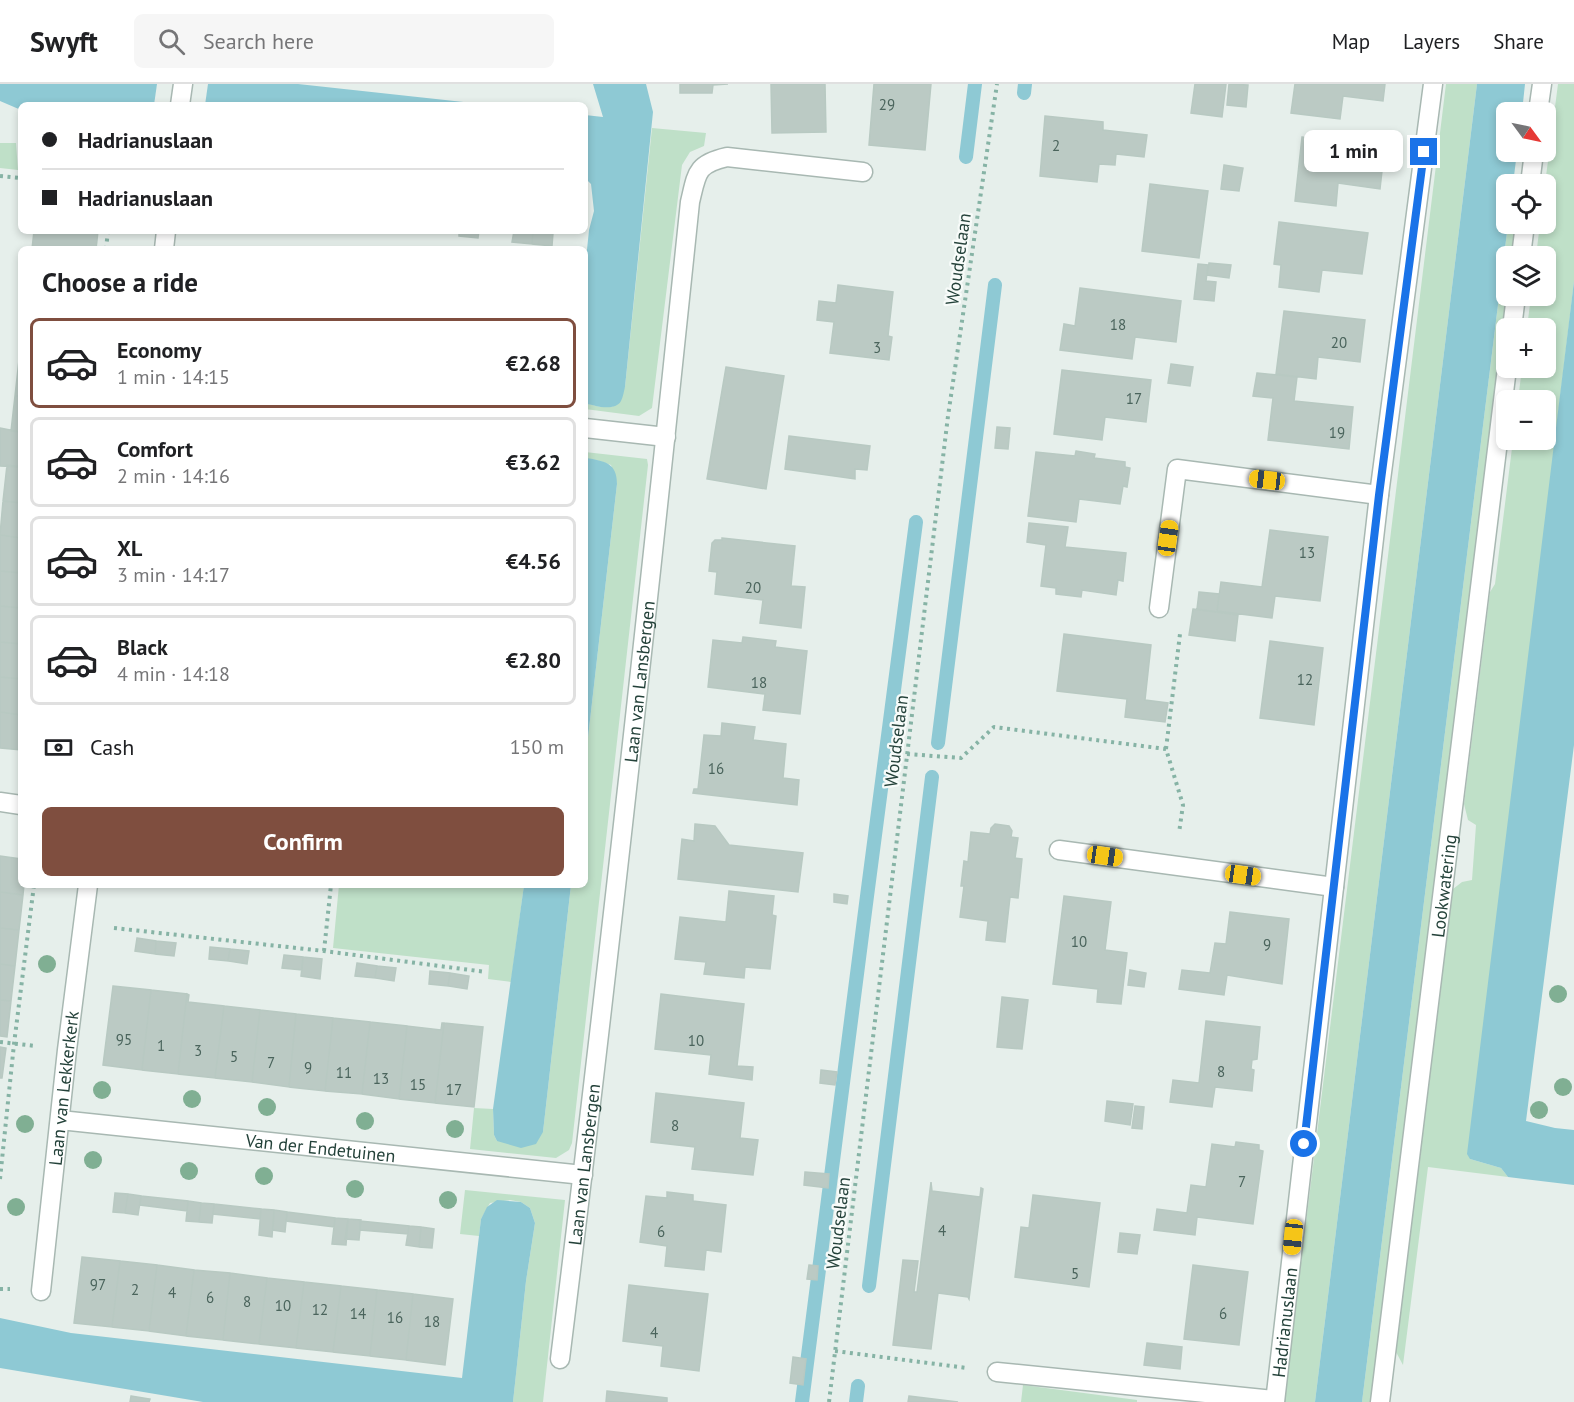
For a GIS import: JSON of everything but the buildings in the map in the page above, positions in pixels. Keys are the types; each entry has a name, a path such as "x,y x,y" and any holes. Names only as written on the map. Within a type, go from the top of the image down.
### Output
{"street":[{"path":"180,102 183,84"},
{"name":"Hadrianuslaan","path":"997,1372 1275,1401 1379,495 1433,84"},
{"path":"1539,102 1542,84"},
{"name":"Laan van Lansbergen","path":"560,1359 583,1175 666,437 690,202 697,173 710,161 728,157 862,172"},
{"name":"Lookwatering","path":"1380,1402 1506,378"},
{"path":"588,428 666,437"},
{"path":"1159,608 1177,469 1379,495"},
{"path":"0,802 18,805"},
{"path":"1059,850 1334,887"},
{"name":"Laan van Lekkerkerk","path":"40,1291 88,888"},
{"name":"Van der Endetuinen","path":"60,1120 583,1175"}],"path":[{"name":"Woudselaan","path":"828,1402 948,416 997,84"},
{"path":"0,176 18,178"},
{"path":"1159,608 1180,628 1166,749 1183,805 1174,866"},
{"path":"908,754 962,758 994,727 1166,749"},
{"path":"0,1179 34,888"},
{"path":"324,951 331,888"},
{"path":"83,925 324,951 486,972"},
{"path":"835,1351 997,1372"}],"green space":[{"path":"1446,84 1477,84 1315,1402 1284,1402"},
{"path":"1558,84 1574,84 1574,281 1556,433 1556,390 1519,390 1521,378 1556,378 1556,318 1528,318 1530,306 1556,306 1556,246 1537,246 1539,234 1556,234 1556,174 1546,174 1548,162 1556,162 1556,102"},
{"path":"652,128 706,133 704,146 690,152 682,165 652,408 639,416 588,409 588,404 612,407 625,387"},
{"path":"0,143 16,143 18,170 0,168"},
{"path":"1507,234 1515,234 1513,246 1505,246"},
{"path":"1498,306 1506,306 1504,318 1496,318"},
{"path":"1496,321 1497,378 1371,1402 1362,1402"},
{"path":"1512,450 1554,450 1470,1159 1501,1168 1508,1177 1428,1167 1403,1365 1396,1352 1453,889 1462,882 1472,880 1476,825 1468,820 1464,804 1490,592 1495,584"},
{"path":"588,452 647,459 648,465 572,1143 569,1150 556,1158 470,1149 474,1108 493,1109 494,1135 497,1141 543,1132 571,888 588,888 588,738 617,484 611,465 588,459"},
{"path":"339,888 524,888 511,982 488,979 489,965 333,948"},
{"path":"465,1190 565,1200 543,1402 513,1402 526,1281 535,1223 530,1208 521,1202 510,1200 490,1203 481,1219 479,1236 460,1234"},
{"path":"1023,1385 1137,1400 1137,1402 1021,1402"}],"water":[{"path":"0,84 298,84 463,102 18,102 18,109 0,101"},
{"path":"593,84 646,84 653,112 625,387 621,401 609,407 588,404 587,246 594,211 591,184 588,181 588,115 603,117"},
{"path":"1477,84 1525,84 1523,102 1496,102 1496,162 1516,162 1514,174 1496,174 1496,234 1507,234 1505,246 1496,246 1496,306 1498,306 1362,1402 1315,1402"},
{"path":"1574,281 1574,745 1526,1121 1574,1130 1574,1185 1508,1177 1501,1168 1470,1159 1467,1154 1553,450 1556,450 1556,428"},
{"path":"588,458 609,464 615,472 617,484 588,738"},
{"path":"524,888 571,888 543,1132 536,1144 521,1148 497,1141 494,1135 493,1109"},
{"path":"497,1200 521,1202 530,1208 535,1223 526,1281 513,1402 203,1402 0,1368 0,1318 71,1333 462,1378 481,1219 487,1207"}],"pier":[{"path":"157,84 208,84 205,102 154,102"}],"waterway":[{"path":"966,157 975,84"},
{"path":"1024,93 1025,84"},
{"path":"938,743 995,285"},
{"path":"802,1402 916,522"},
{"path":"869,1286 932,777"},
{"path":"856,1402 858,1386"}],"route":[{"path":"1304,1144 1379,495 1424,152"}]}
